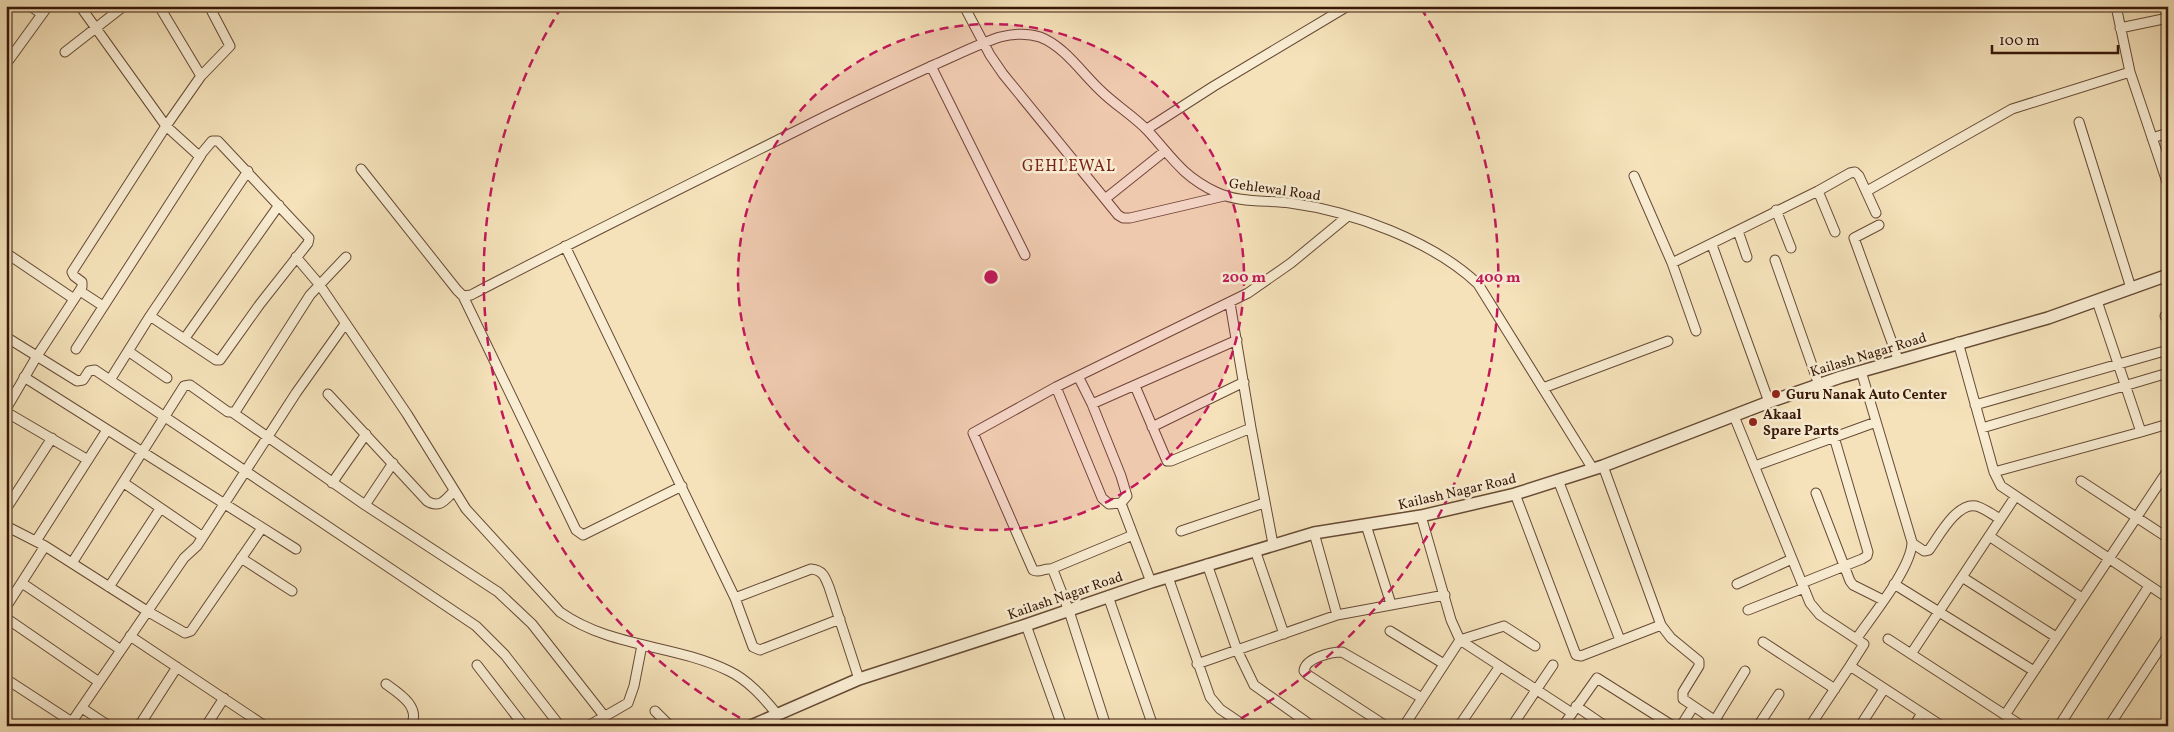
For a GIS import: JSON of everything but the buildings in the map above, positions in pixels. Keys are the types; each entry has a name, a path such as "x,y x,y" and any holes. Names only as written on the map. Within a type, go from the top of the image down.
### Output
{"street":[{"path":"30,6 42,14"},
{"path":"6,64 48,6"},
{"path":"80,6 97,27 166,126 196,154 200,155"},
{"path":"64,52 124,6"},
{"path":"159,6 201,76"},
{"path":"88,460 6,410 37,356 83,284 72,272 166,126 201,76 230,46 230,42 209,6"},
{"path":"964,6 1003,74 1122,218 1130,218 1226,196"},
{"path":"1147,129 1214,86 1348,6"},
{"path":"2116,6 2130,72 2168,185"},
{"path":"2120,28 2168,18"},
{"name":"Gehlewal Road","path":"463,296 471,295 875,91 1003,36 1023,35 1040,37 1069,58 1101,92 1147,129 1187,176 1218,194 1292,203 1348,216 1407,238 1463,269 1478,284 1543,388 1598,467 1661,625"},
{"path":"931,66 1025,254"},
{"path":"1867,191 2012,109 2130,72"},
{"path":"2079,122 2130,288"},
{"path":"2152,138 2168,133"},
{"path":"76,349 200,155 212,140 216,140 280,204 309,238 223,358 216,360 150,316"},
{"path":"1105,199 1165,151"},
{"path":"361,169 463,296 580,534 584,535 682,486"},
{"path":"110,380 150,316 248,171"},
{"path":"1672,263 1712,245 1776,210 1818,191 1850,172 1855,172 1859,176 1876,213"},
{"path":"1634,176 1672,263 1696,331"},
{"path":"1818,191 1835,232"},
{"path":"185,338 280,204"},
{"path":"1776,210 1791,248"},
{"path":"1133,535 1051,569 1033,570 973,433 1056,387 1230,303 1271,278 1348,216"},
{"path":"1879,225 1854,238 1898,359"},
{"path":"1738,231 1747,257"},
{"path":"1712,245 1769,402"},
{"path":"565,246 735,598 752,647 757,650 840,619"},
{"path":"6,254 77,295 103,306"},
{"path":"296,257 319,284 429,446 454,491 477,522 560,612 595,632 694,657 730,671 746,682 776,714"},
{"path":"232,412 237,409 285,332 319,284 346,257"},
{"path":"1775,260 1819,384"},
{"name":"Kailash Nagar Road","path":"751,726 858,679 1026,626 1108,596 1207,564 1314,533 1421,516 1515,494 1598,467 1819,384 1898,359 2048,318 2168,274"},
{"path":"2097,301 2141,432"},
{"path":"1230,303 1264,503 1273,544"},
{"path":"6,679 71,724 184,558 203,537 318,359 345,324"},
{"path":"6,337 78,381 83,380 92,369 110,380 476,626 505,655 560,726"},
{"path":"1092,404 1237,340"},
{"path":"1543,388 1668,341"},
{"path":"1958,342 1994,472 2001,486 2168,598"},
{"path":"1976,406 2168,350"},
{"path":"128,351 167,378"},
{"path":"1857,638 1894,584 1909,558 1912,543 1861,371"},
{"path":"1982,428 2168,373"},
{"path":"1056,387 1102,498 1109,504 1121,503 1126,498 1127,493 1092,404 1078,376"},
{"path":"24,378 296,549"},
{"path":"1152,427 1244,382"},
{"path":"72,563 165,416 186,385 190,385 232,412 332,483 498,592 522,612 605,717"},
{"path":"1135,386 1165,458 1171,461 1251,428"},
{"path":"328,394 432,504 442,504 454,491"},
{"path":"1734,416 1814,609 1863,643 1863,646 1810,726"},
{"path":"1754,466 1876,422"},
{"path":"1994,472 2168,424"},
{"path":"36,541 107,430"},
{"path":"332,483 366,434"},
{"path":"1748,610 1862,559 1868,552 1834,437"},
{"path":"6,509 52,438"},
{"path":"365,505 393,463"},
{"path":"2005,715 2168,470"},
{"path":"1558,480 1620,640"},
{"path":"2081,481 2168,538"},
{"path":"124,483 203,537"},
{"path":"1816,493 1843,566 1853,585 1882,600"},
{"path":"1515,494 1572,650 1576,655 1581,656 1661,625 1671,638 1699,661 1699,666 1682,696 1683,700 1724,726"},
{"path":"1911,654 2015,497"},
{"path":"1121,503 1151,582"},
{"path":"1181,531 1264,503"},
{"path":"1912,543 1924,550 1929,550 1956,513 1969,506 1979,507 2000,519"},
{"path":"109,587 160,508"},
{"path":"1421,516 1451,620 1460,640 1536,689 1605,726"},
{"path":"1366,525 1391,604"},
{"path":"6,526 45,546 181,632 189,633 262,528"},
{"path":"1314,533 1337,615"},
{"path":"1989,536 2082,598"},
{"path":"6,607 45,546"},
{"path":"1256,550 1284,634"},
{"path":"241,558 292,591"},
{"path":"1737,584 1792,559"},
{"path":"1207,564 1237,650 1254,684 1307,724"},
{"path":"735,598 811,569 818,570 824,574 858,679"},
{"path":"1051,569 1069,611 1106,726"},
{"path":"1168,577 1197,664 1214,703 1245,726"},
{"path":"1962,577 2056,637"},
{"path":"22,583 121,650"},
{"path":"1894,584 2034,671"},
{"path":"2059,726 2149,586"},
{"path":"1197,664 1337,615 1445,595"},
{"path":"1108,596 1153,726"},
{"path":"6,618 99,682"},
{"path":"1026,626 1062,726"},
{"path":"1404,726 1460,640 1504,626 1535,646"},
{"path":"1390,631 1444,664"},
{"path":"130,636 265,726"},
{"path":"2109,726 2168,636"},
{"path":"1888,638 2022,726"},
{"path":"1763,642 1835,689"},
{"path":"588,726 628,703 631,699 642,645"},
{"path":"1386,726 1308,675 1304,671 1304,666 1308,662 1342,652 1422,698"},
{"path":"477,665 524,726"},
{"path":"1512,726 1553,665"},
{"path":"1459,726 1500,666"},
{"path":"1850,666 1942,726"},
{"path":"140,726 177,667"},
{"path":"1715,720 1745,672"},
{"path":"1563,726 1597,678 1673,726"},
{"path":"386,684 404,698 414,711 411,726"},
{"path":"1860,726 1884,689"},
{"path":"1758,726 1779,694"},
{"path":"206,726 224,698"},
{"path":"82,708 109,726"},
{"path":"1681,726 1694,708"},
{"path":"656,711 670,726"},
{"path":"1914,726 1922,713"},
{"path":"1227,726 1233,718"}],"place":[{"name":"Guru Nanak Auto Center","path":"1776,394"},
{"name":"Akaal Spare Parts","path":"1753,422"}],"district":[{"name":"GEHLEWAL","path":"1069,165"}]}
